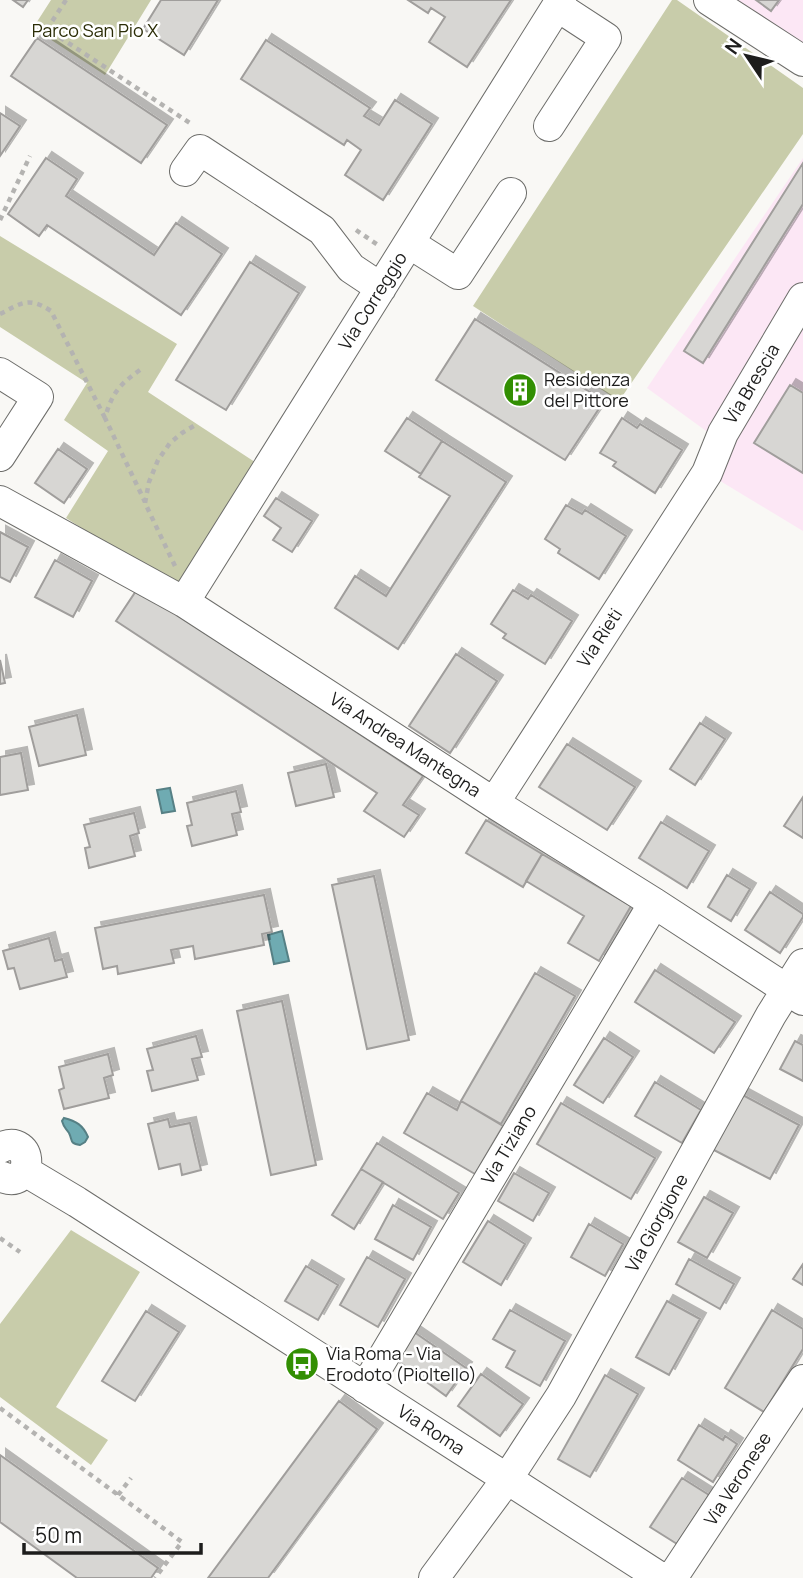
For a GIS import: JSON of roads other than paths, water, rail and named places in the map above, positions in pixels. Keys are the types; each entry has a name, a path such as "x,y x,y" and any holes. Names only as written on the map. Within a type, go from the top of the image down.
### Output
{"street":[{"path":"709,0 803,61"},
{"path":"549,126 606,38 559,3"},
{"name":"Via Correggio","path":"180,600 381,288 559,3"},
{"path":"185,171 200,149 321,230 351,268 381,288"},
{"path":"409,243 458,274 511,193"},
{"name":"Via Brescia","path":"707,473 723,433 803,298"},
{"path":"0,373 38,397 0,455"},
{"name":"Via Rieti","path":"494,803 707,473"},
{"name":"Via Andrea Mantegna","path":"0,501 180,600 795,995"},
{"name":"Via Tiziano","path":"365,1388 654,903"},
{"name":"Via Giorgione","path":"434,1578 507,1479 561,1396 795,995 803,964"},
{"path":"0,1148 14,1145 22,1150 26,1157 27,1164 7,1177"},
{"name":"Via Roma","path":"7,1177 77,1202 660,1578"},
{"name":"Via Veronese","path":"672,1578 803,1380"}],"water":[{"path":"170,788 175,811 162,813 157,790"},
{"path":"282,931 289,961 274,964 268,935"},
{"path":"64,1118 81,1127 88,1137 85,1142 80,1145 73,1142 62,1121"}],"place":[{"name":"Residenza del Pittore","path":"520,390"},
{"name":"Via Roma - Via Erodoto (Pioltello)","path":"302,1364"}],"park label":[{"name":"Parco San Pio X","path":"95,31"}]}
